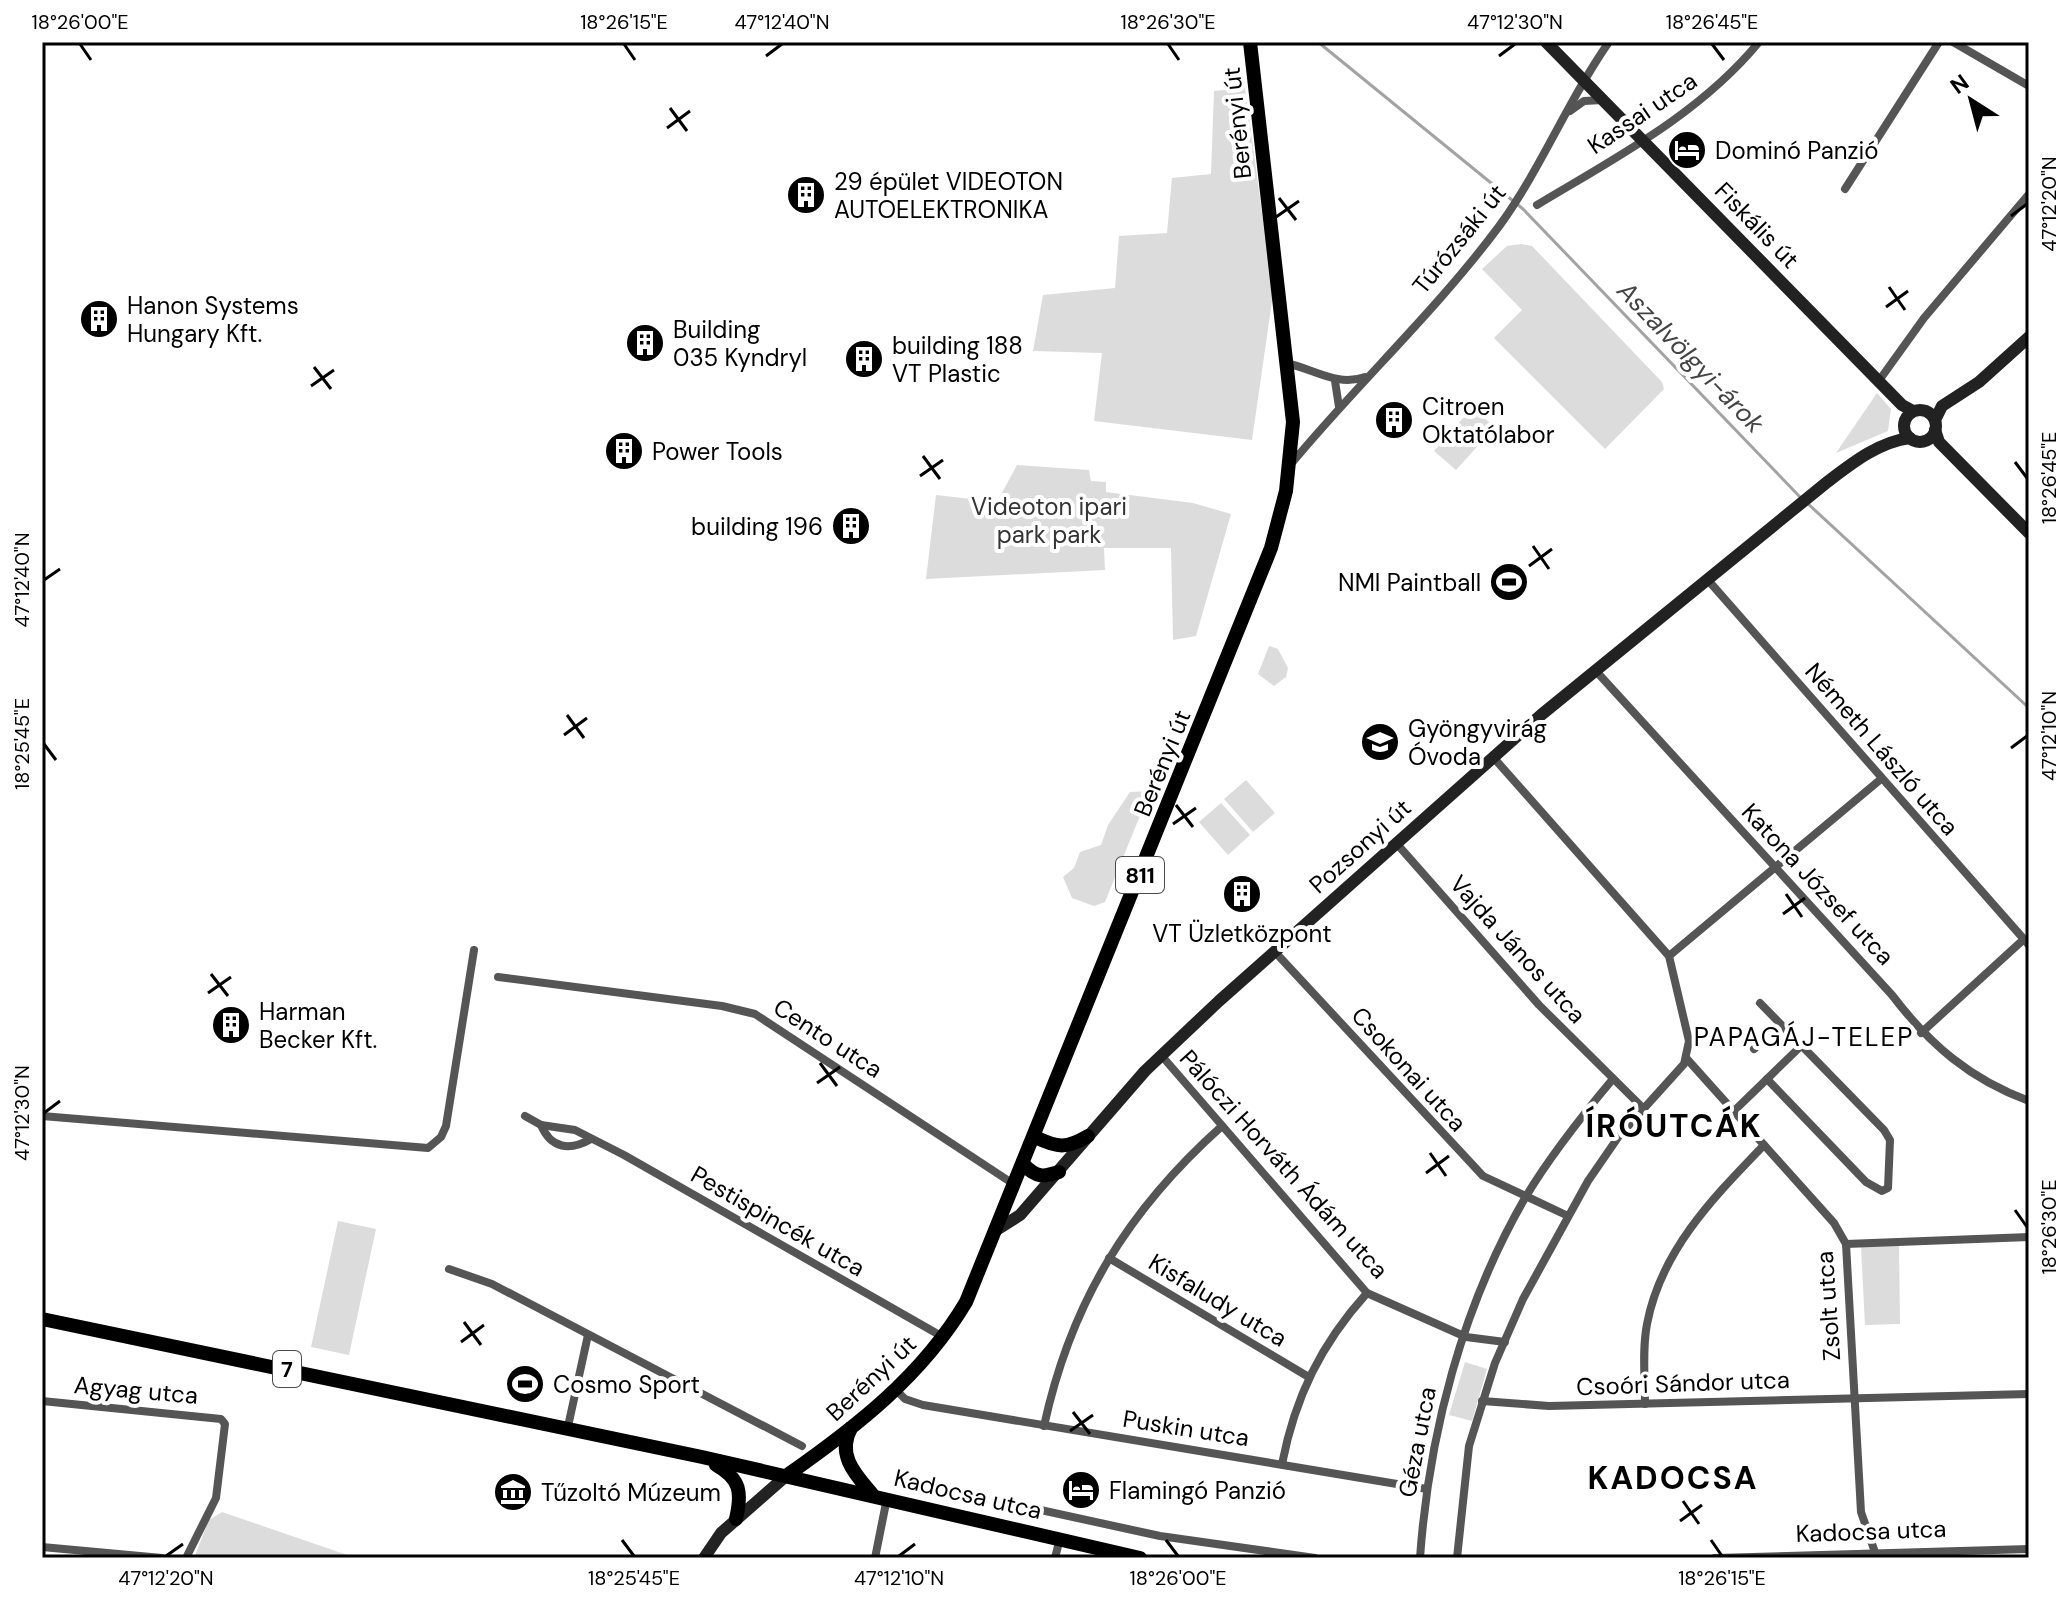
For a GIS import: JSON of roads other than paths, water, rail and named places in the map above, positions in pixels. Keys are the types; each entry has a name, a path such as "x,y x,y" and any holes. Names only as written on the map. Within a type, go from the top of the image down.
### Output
{"main road":[{"name":"Berényi út","path":"786,1476 896,1390 944,1338 966,1302 1265,565 1283,510 1293,422 1250,42"},
{"path":"1035,1137 1055,1148 1065,1148 1088,1136"},
{"path":"1024,1165 1034,1175 1043,1177 1059,1172"},
{"name":"7","path":"42,1319 786,1476"},
{"path":"851,1428 846,1442 847,1458 854,1473 880,1496"},
{"path":"702,1457 726,1471 738,1483 740,1500 736,1519"},
{"name":"Kadocsa utca","path":"786,1476 1140,1558"}],"street":[{"name":"Fiskális út","path":"1546,42 1878,382 1910,419 1934,433"},
{"name":"Túrózsáki út","path":"1290,465 1456,279 1511,210 1584,80 1609,42"},
{"name":"Kassai utca","path":"1537,205 1643,141 1722,82 1759,42"},
{"path":"1845,189 1939,42"},
{"path":"1953,42 2029,86"},
{"path":"1567,114 1584,101 1603,100"},
{"path":"1878,382 1914,330 2029,194"},
{"path":"1910,419 1942,406 1979,382 2029,337"},
{"path":"1286,363 1312,368 1335,381 1366,377"},
{"path":"1335,381 1340,399 1338,410"},
{"path":"1934,433 1942,406"},
{"path":"1910,419 1934,433 2029,533"},
{"name":"Pozsonyi út","path":"998,1229 1020,1215 1161,1055 1493,757 1794,508 1844,469 1894,440 1910,419"},
{"name":"Németh László utca","path":"1707,579 2026,942"},
{"name":"Katona József utca","path":"1595,670 1892,995 1921,1033 1977,1077 2029,1101"},
{"path":"1457,1558 1464,1475 1482,1401 1505,1342 1566,1215 1603,1157 1687,1059 1687,1027 1669,956 1493,757"},
{"path":"1669,956 1881,779"},
{"name":"Vajda János utca","path":"1397,844 1519,983 1612,1080"},
{"path":"1921,1033 2026,942"},
{"path":"42,1116 428,1148 441,1137 446,1126 474,950"},
{"name":"Csokonai utca","path":"1275,952 1462,1156 1483,1176 1525,1198"},
{"name":"Cento utca","path":"498,977 722,1006 755,1014 1015,1186"},
{"path":"1760,1003 1884,1130 1890,1140 1888,1188 1882,1191 1866,1182 1767,1079"},
{"path":"1754,1049 1780,1025"},
{"path":"1735,1110 1802,1045"},
{"name":"Pálóczi Horváth Ádám utca","path":"1161,1055 1367,1293 1466,1337"},
{"name":"Zsolt utca","path":"1687,1059 1834,1223 1846,1244 1861,1512 1867,1536 1877,1555"},
{"path":"1612,1080 1643,1108"},
{"name":"Géza utca","path":"1420,1558 1427,1489 1441,1413 1482,1290 1525,1198 1612,1080"},
{"name":"Pestispincék utca","path":"525,1116 541,1125 560,1125 591,1139 944,1338"},
{"name":"Pestispincék utca","path":"541,1125 545,1136 562,1147 572,1148 591,1139"},
{"path":"1044,1426 1068,1342 1109,1258 1152,1195 1222,1126"},
{"path":"1645,1404 1647,1327 1670,1260 1704,1208 1764,1145"},
{"path":"1525,1198 1566,1215"},
{"path":"1846,1244 2029,1237"},
{"name":"Kisfaludy utca","path":"1109,1258 1307,1376"},
{"path":"449,1269 492,1284 802,1446"},
{"path":"1282,1464 1293,1414 1307,1376 1334,1334 1367,1293"},
{"path":"567,1431 588,1335"},
{"path":"1466,1337 1505,1342"},
{"name":"Puskin utca","path":"896,1390 905,1399 923,1405 1427,1489"},
{"name":"Csoóri Sándor utca","path":"1482,1401 1549,1406 2029,1394"},
{"name":"Agyag utca","path":"42,1401 215,1417 225,1424 216,1498 186,1558"},
{"name":"Berényi út","path":"704,1558 736,1519 786,1476"},
{"path":"875,1558 880,1496"},
{"name":"Kadocsa utca","path":"1013,1504 1160,1536 1315,1558"},
{"path":"1055,1558 1060,1538"},
{"path":"42,1547 162,1558"},
{"name":"Kadocsa utca","path":"1715,1558 2029,1549"}],"waterway":[{"name":"Aszalvölgyi-árok","path":"1318,42 1523,209 1800,497"},
{"name":"Aszalvölgyi-árok","path":"1806,502 2029,708"}],"place":[{"name":"Dominó Panzió","path":"1687,150"},
{"name":"29 épület VIDEOTON AUTOELEKTRONIKA","path":"806,195"},
{"name":"Hanon Systems Hungary Kft.","path":"99,319"},
{"name":"Building 035 Kyndryl","path":"645,343"},
{"name":"building 188 VT Plastic","path":"864,359"},
{"name":"Citroen Oktatólabor","path":"1394,420"},
{"name":"Power Tools","path":"624,451"},
{"name":"building 196","path":"851,526"},
{"name":"NMI Paintball","path":"1509,582"},
{"name":"Gyöngyvirág Óvoda","path":"1380,742"},
{"name":"VT Üzletközpont","path":"1242,894"},
{"name":"Harman Becker Kft.","path":"231,1025"},
{"name":"Cosmo Sport","path":"525,1384"},
{"name":"Flamingó Panzió","path":"1081,1490"},
{"name":"Tűzoltó Múzeum","path":"513,1492"}],"district":[{"name":"PAPAGÁJ-TELEP","path":"1804,1037"},
{"name":"ÍRÓUTCÁK","path":"1674,1126"},
{"name":"KADOCSA","path":"1673,1478"}],"park label":[{"name":"Videoton ipari park park","path":"1049,520"}]}
